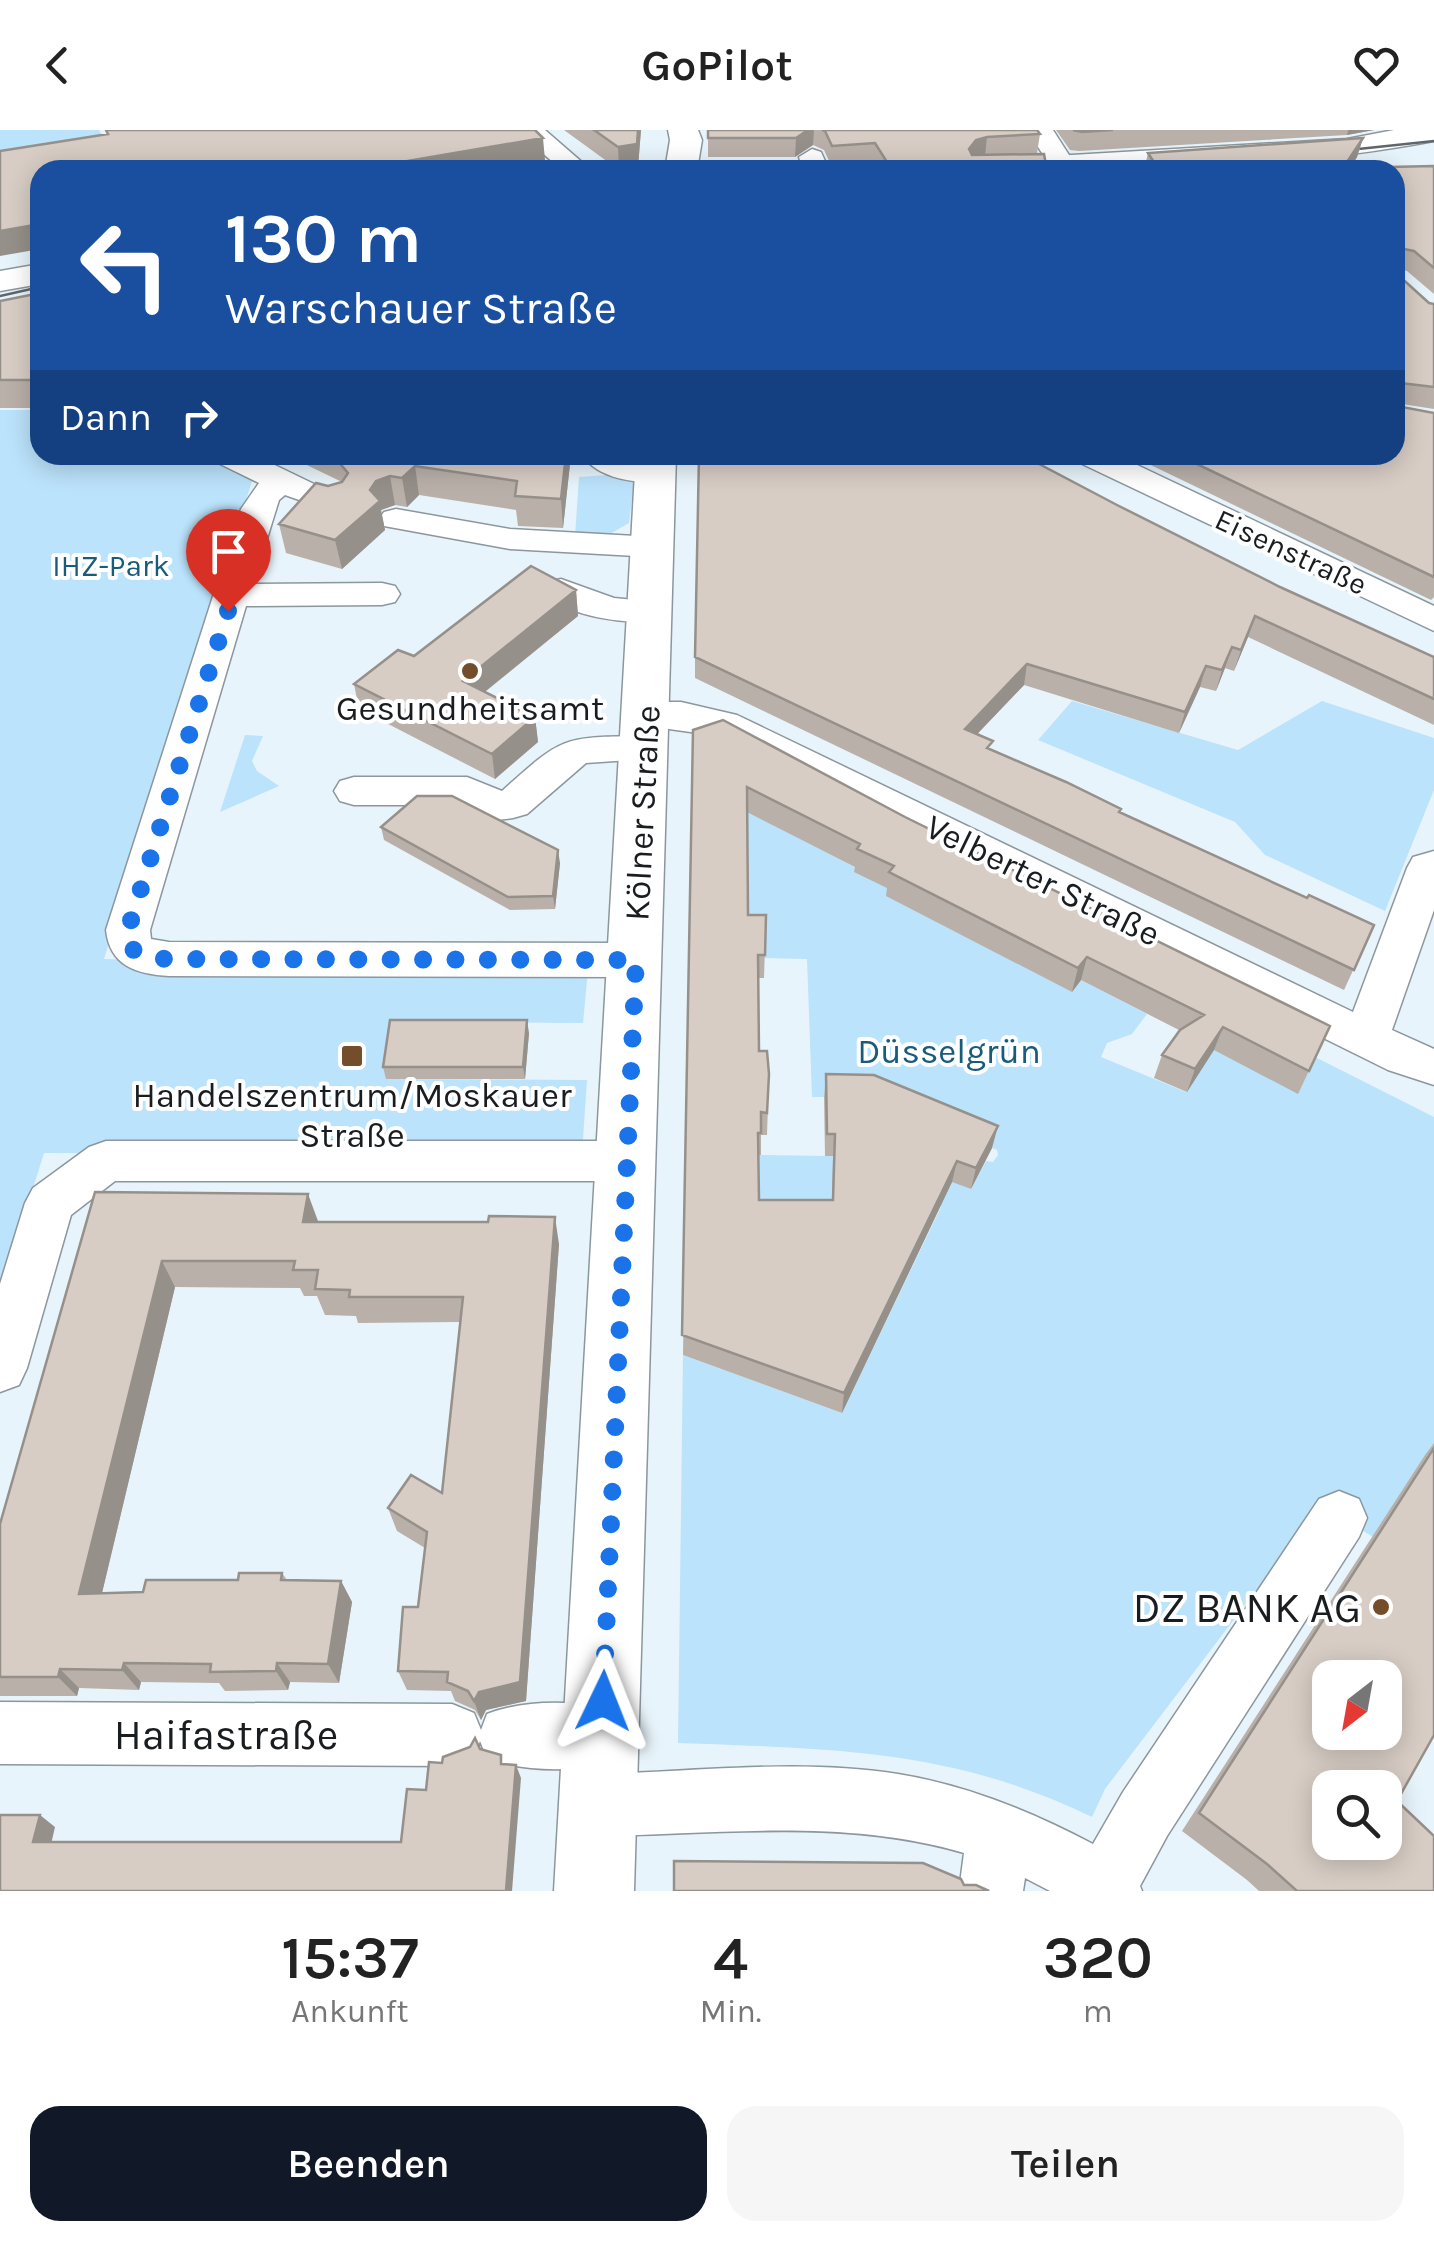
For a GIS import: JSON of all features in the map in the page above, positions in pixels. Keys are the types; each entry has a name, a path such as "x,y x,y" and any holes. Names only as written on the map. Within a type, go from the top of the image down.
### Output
{"main road":[{"path":"658,160 662,130"},
{"path":"683,130 684,160"},
{"path":"1126,160 1251,148 1430,139"},
{"path":"1369,160 1430,139"},
{"path":"0,272 30,267"},
{"path":"0,281 30,276"},
{"path":"0,311 30,304"},
{"name":"Kölner Straße","path":"594,1891 652,612 655,465"}],"street":[{"path":"529,130 566,160"},
{"path":"1040,130 1059,160"},
{"path":"246,465 279,483 332,502"},
{"name":"Eisenstraße","path":"1109,465 1148,485 1173,492 1429,637"},
{"path":"279,483 265,494 258,509 128,930 130,948 149,958 169,959 636,960"},
{"path":"1110,504 1120,490 1148,485"},
{"path":"396,519 510,539 654,547"},
{"path":"561,590 610,608 652,612"},
{"path":"232,596 382,594"},
{"name":"Velberter Straße","path":"354,791 467,790 497,806 513,804 561,760 580,750 712,719 950,833 1107,928 1191,968 1434,1067"},
{"path":"1366,1038 1414,898 1428,868 1434,866"},
{"path":"0,1368 50,1203 106,1161 627,1161"},
{"path":"1107,1889 1145,1814 1339,1518"},
{"name":"Haifastraße","path":"0,1734 480,1736 600,1770 868,1802 929,1813 994,1863 1042,1852 1107,1889"}],"green space":[{"path":"0,130 99,130 106,141 47,160 30,160 30,165 0,175"},
{"name":"IHZ-Park","path":"0,410 30,410 30,465 234,465 252,481 104,959 588,970 583,1023 396,1022 387,1079 587,1080 582,1154 44,1153 0,1293"},
{"path":"607,475 634,481 629,523 610,534 575,536 579,477"},
{"path":"1072,701 1238,750 1322,701 1434,738 1434,790 1385,911 1265,855 1235,822 1038,740"},
{"path":"245,735 263,736 252,761 257,771 279,786 220,812"},
{"name":"Düsselgrün","path":"757,805 783,830 894,887 887,896 1071,991 1081,980 1147,1014 1132,1034 1107,1043 1101,1057 1186,1092 1214,1050 1315,1057 1434,1117 1434,1461 1373,1537 1321,1505 1105,1789 1092,1817 989,1777 889,1756 678,1743 683,1355 842,1413 941,1207 746,1203 757,1155 894,1157 971,1189 986,1161 993,1162 998,1155 997,1150 871,1097 812,1097 807,959 764,958 748,939 735,812"}],"building":[{"path":"106,130 535,130 543,138 414,160 30,160 30,226 0,231 0,151 108,134"},
{"path":"594,130 638,130 637,144 618,147"},
{"path":"708,130 808,130 796,138 708,138"},
{"path":"822,130 1037,130 1040,134 976,140 969,149 972,155 1044,154 1045,160 886,160 875,143 832,146"},
{"path":"1363,138 1348,160 1153,160 1148,153"},
{"path":"1434,166 1434,268 1414,251 1405,249 1405,167"},
{"path":"1405,281 1434,304 1434,387 1405,384"},
{"path":"30,295 30,380 0,380 0,301"},
{"path":"1405,408 1434,413 1434,577 1199,465 1405,465"},
{"path":"341,465 565,465 561,499 515,496 517,481 415,466 402,478 390,476 376,481 370,490 380,501 335,540 279,524 316,483 328,486 342,482 348,473"},
{"path":"699,465 1041,465 1280,587 1434,657 1434,699 1255,616 1241,650 1232,647 1222,670 1206,666 1185,712 1027,664 965,729 993,741 987,748 1066,782 1121,809 1119,812 1374,925 1354,970 695,657"},
{"path":"531,566 576,590 463,681 535,717 492,754 354,684 398,650 414,656"},
{"path":"723,720 905,817 1330,1026 1309,1071 1223,1027 1195,1069 1162,1055 1180,1030 1204,1015 1087,957 1078,968 889,872 894,866 857,849 860,844 747,787 748,915 766,915 765,955 758,955 759,1051 767,1051 769,1074 767,1113 761,1112 758,1133 759,1200 833,1200 835,1134 827,1134 826,1074 874,1075 998,1126 976,1168 957,1161 844,1393 682,1335 693,730"},
{"path":"417,796 452,796 558,850 553,896 508,897 381,827"},
{"path":"390,1020 527,1020 523,1067 383,1067"},
{"path":"95,1192 308,1194 303,1222 488,1222 489,1216 555,1217 520,1682 479,1692 474,1701 468,1691 447,1682 448,1672 398,1671 403,1607 418,1607 427,1532 388,1508 411,1475 442,1493 463,1297 349,1297 350,1290 315,1289 318,1270 293,1270 295,1261 162,1261 79,1594 143,1592 146,1580 238,1580 239,1573 282,1573 281,1580 341,1581 328,1664 277,1663 276,1671 210,1672 211,1664 124,1663 122,1670 60,1669 58,1677 0,1677 0,1524"},
{"name":"DZ BANK AG","path":"1434,1448 1434,1735 1402,1792 1402,1770 1312,1770 1312,1860 1402,1860 1402,1806 1434,1836 1434,1891 1297,1891 1199,1813"},
{"path":"475,1738 480,1749 501,1755 501,1764 516,1765 506,1891 0,1891 0,1815 40,1815 33,1842 401,1842 407,1789 426,1790 429,1762 442,1763 443,1757 470,1747"},
{"path":"674,1861 923,1863 961,1879 964,1885 989,1891 674,1891"}],"tram line":[{"path":"1330,152 1434,141"},
{"path":"0,296 30,289"}],"place":[{"name":"Gesundheitsamt","path":"470,671"},
{"name":"Handelszentrum/Moskauer Straße","path":"352,1056"},
{"name":"DZ BANK AG","path":"1381,1607"}],"route":[{"path":"228,611 128,930 130,948 149,958 169,959 636,960 603,1701"}]}
